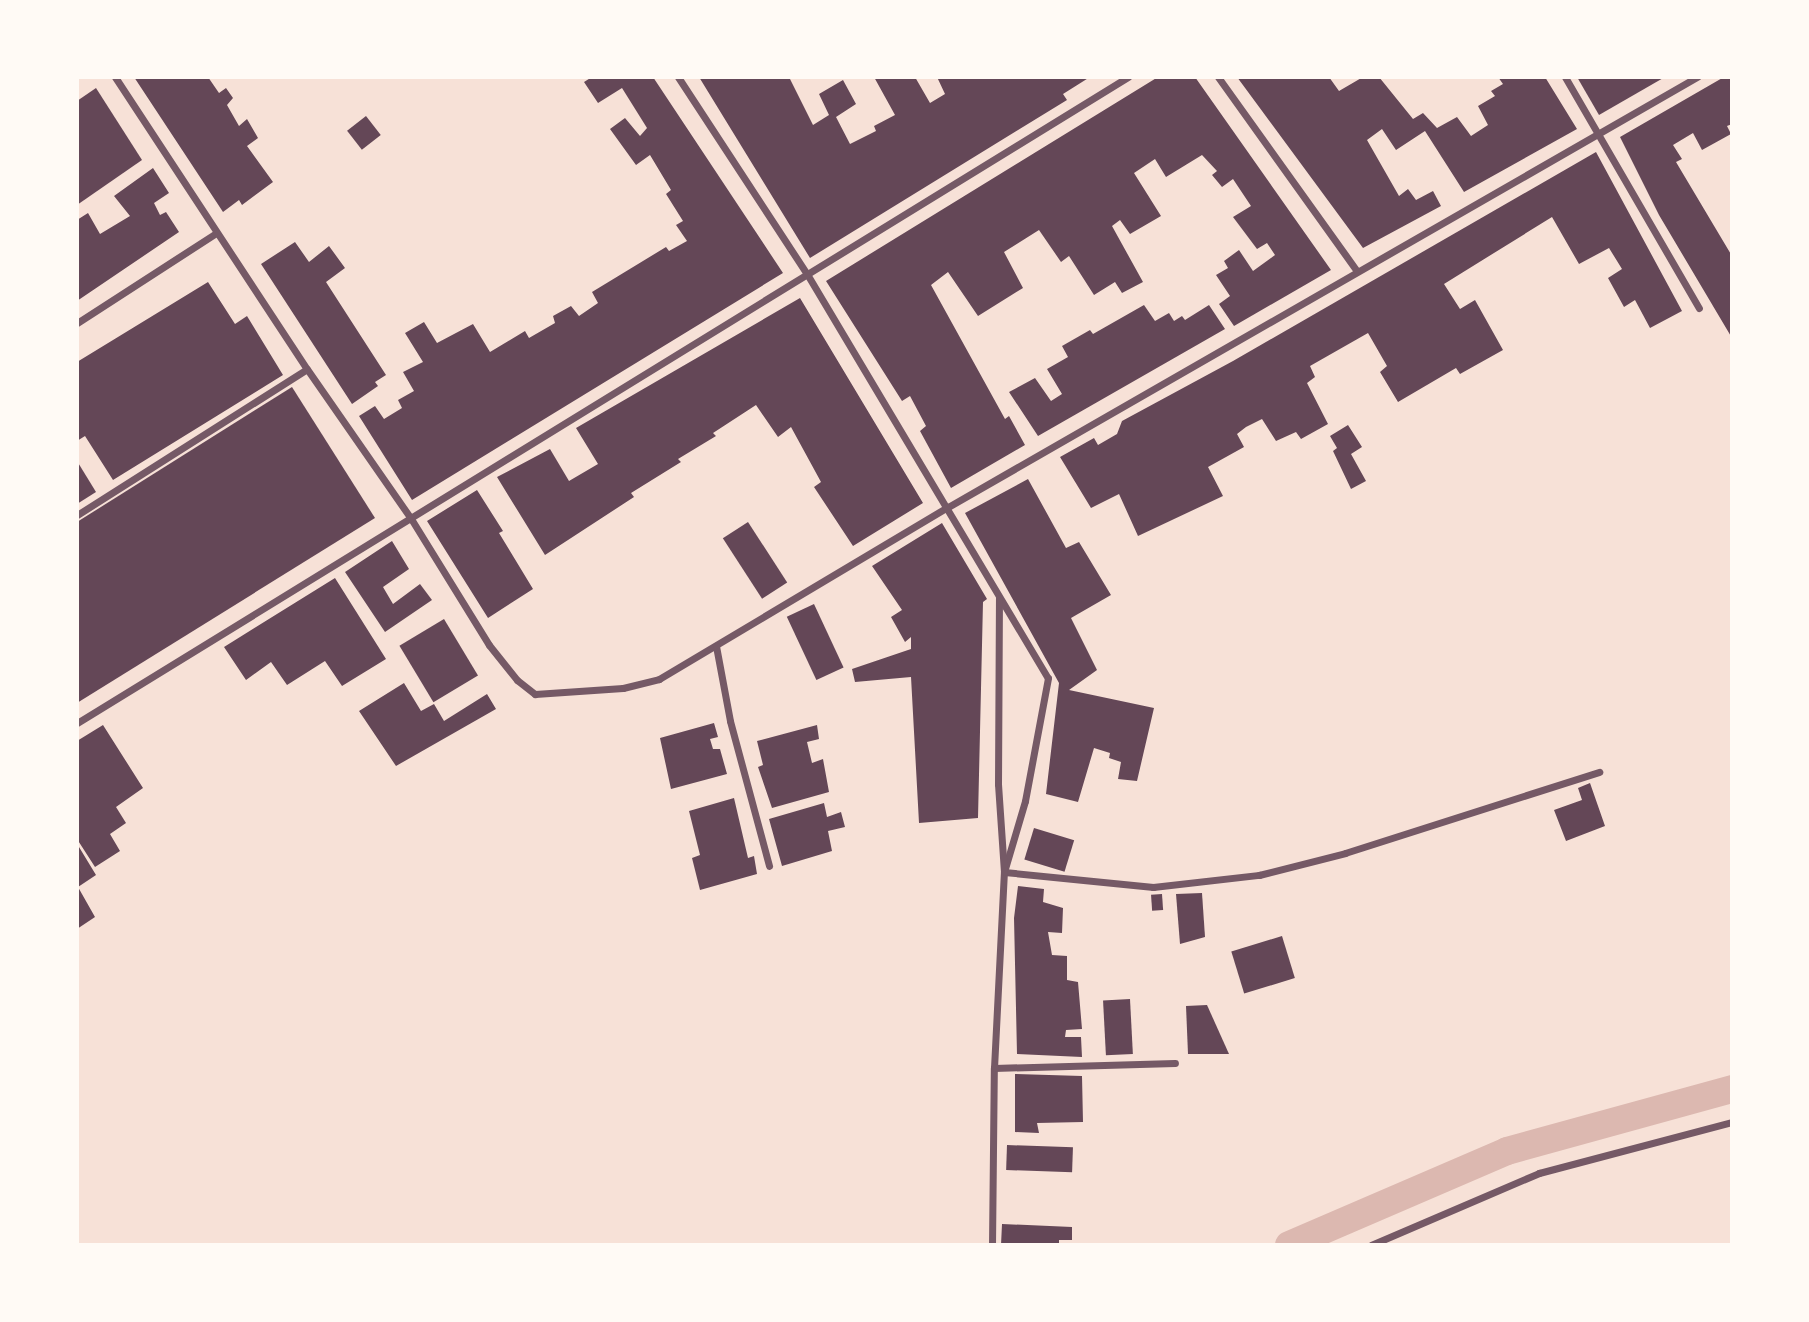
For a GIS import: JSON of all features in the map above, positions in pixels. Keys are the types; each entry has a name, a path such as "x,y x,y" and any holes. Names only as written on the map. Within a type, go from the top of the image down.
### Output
{"street":[{"path":"115,77 307,369 410,517 489,645 517,680 535,694 623,688 659,679 947,507 1356,270 1697,77"},
{"path":"678,77 807,274 1048,678 1026,801 1004,872"},
{"path":"77,723 1128,77"},
{"path":"1218,77 1356,270"},
{"path":"1565,77 1699,309"},
{"path":"77,323 216,233"},
{"path":"77,515 307,369"},
{"path":"992,1245 994,1068 1004,872 998,784 999,597"},
{"path":"716,646 730,721 769,866"},
{"path":"1004,872 1153,887 1259,876 1345,853 1599,772"},
{"path":"994,1068 1175,1063"},
{"path":"1371,1245 1539,1173 1732,1122"}],"building":[{"path":"134,77 208,77 219,93 226,88 233,98 227,105 239,126 247,119 258,138 247,146 273,182 242,205 239,200 223,212"},
{"path":"592,77 653,77 783,273 412,500 359,416 375,406 384,419 402,408 398,400 414,391 403,372 423,362 405,333 424,322 437,343 473,324 490,352 525,331 529,338 555,323 553,316 571,306 579,316 598,303 592,292 666,247 669,251 687,241 676,225 683,221 666,194 671,190 650,155 636,165 610,129 625,118 640,136 647,128 622,88 598,103 584,82"},
{"path":"699,77 789,77 813,125 829,115 819,94 843,80 856,104 836,117 850,144 876,131 874,126 895,115 874,77 915,77 930,103 945,94 937,77 1090,77 1063,94 1067,100 810,258"},
{"path":"1158,77 1195,77 1331,270 1234,326 1219,304 1230,296 1216,275 1228,268 1224,261 1239,250 1253,271 1275,255 1267,243 1257,249 1233,217 1251,206 1233,179 1222,187 1212,175 1217,171 1202,155 1166,177 1155,159 1134,173 1161,216 1130,234 1120,220 1112,226 1143,282 1122,293 1115,282 1094,295 1069,256 1061,262 1039,230 1004,252 1023,288 978,316 948,272 931,285 1005,419 1009,416 1025,445 951,488 920,431 926,426 910,396 902,401 826,281"},
{"path":"1237,77 1329,77 1339,91 1363,77 1379,77 1413,119 1423,113 1437,128 1457,117 1471,136 1488,125 1478,106 1495,96 1491,91 1503,84 1498,77 1545,77 1577,129 1464,192 1425,131 1396,150 1382,129 1367,140 1399,196 1408,189 1416,200 1433,191 1441,206 1363,248"},
{"path":"1577,77 1665,77 1599,115"},
{"path":"1724,77 1732,77 1732,124 1727,126 1731,134 1702,150 1693,133 1673,145 1682,159 1676,162 1732,256 1732,338 1659,215 1620,137"},
{"path":"96,88 142,160 77,205 77,101"},
{"path":"366,116 381,135 362,150 347,131"},
{"path":"1596,152 1682,311 1650,328 1635,300 1624,307 1608,278 1622,269 1609,248 1579,264 1552,217 1444,284 1460,309 1475,300 1503,350 1460,374 1456,368 1398,402 1380,372 1387,366 1368,333 1310,366 1315,377 1307,383 1328,424 1301,439 1296,432 1276,441 1262,419 1237,434 1244,447 1208,467 1223,496 1138,536 1119,494 1091,508 1060,457 1094,438 1098,445 1117,434 1122,421 1233,361"},
{"path":"153,168 169,193 154,203 160,215 166,212 179,232 77,301 77,220 88,213 100,234 130,216 114,196"},
{"path":"295,242 309,262 329,246 345,268 326,282 386,375 375,382 378,386 352,404 261,264"},
{"path":"208,282 235,324 247,316 283,375 113,480 85,436 77,441 77,362"},
{"path":"800,298 923,503 853,546 814,487 821,482 791,427 778,437 756,405 713,433 716,436 678,459 681,462 631,493 634,497 545,555 497,477 550,449 569,481 598,464 576,428"},
{"path":"1144,305 1155,321 1169,313 1174,321 1182,316 1185,320 1209,305 1225,329 1038,436 1009,392 1035,378 1051,401 1062,394 1047,369 1068,357 1062,346 1090,330 1093,334"},
{"path":"292,387 375,518 77,703 77,522"},
{"path":"1348,425 1362,447 1351,454 1366,481 1351,489 1333,451 1337,448 1330,436"},
{"path":"77,461 96,492 77,504"},
{"path":"1028,479 1066,548 1079,542 1111,595 1071,618 1097,670 1069,690 1154,708 1137,781 1118,779 1121,762 1109,758 1110,753 1094,748 1078,802 1046,794 1059,683 965,513"},
{"path":"477,490 503,531 499,533 533,589 488,618 427,521"},
{"path":"748,522 787,582 762,599 723,538"},
{"path":"942,523 987,599 983,602 978,818 919,823 911,677 855,682 852,669 911,649 911,637 905,642 891,617 902,610 872,566"},
{"path":"392,541 409,569 383,587 393,604 420,584 432,600 385,632 345,572"},
{"path":"335,578 386,659 342,686 325,661 287,685 271,662 246,680 224,647"},
{"path":"814,604 844,667 816,680 787,617"},
{"path":"444,619 478,676 433,702 399,646"},
{"path":"404,683 421,711 434,704 444,721 487,694 496,709 396,766 359,711"},
{"path":"714,723 718,737 710,739 713,749 720,749 727,774 671,789 660,738"},
{"path":"103,725 143,788 116,807 126,823 110,834 120,851 95,867 77,839 77,741"},
{"path":"817,725 819,739 807,742 812,763 823,759 829,792 772,808 758,767 763,765 757,741"},
{"path":"1590,783 1605,826 1566,841 1554,810 1582,800 1578,788"},
{"path":"734,798 748,858 754,856 757,874 700,890 692,858 700,855 689,811"},
{"path":"824,803 827,817 841,812 845,827 828,831 832,851 782,866 769,819"},
{"path":"1034,828 1074,840 1065,872 1024,860"},
{"path":"79,847 96,875 78,887"},
{"path":"1018,886 1044,889 1043,902 1063,908 1062,933 1048,932 1052,955 1067,956 1067,980 1078,982 1082,1029 1066,1030 1065,1037 1081,1037 1082,1057 1017,1054 1014,918"},
{"path":"78,887 95,917 77,929"},
{"path":"1202,893 1205,937 1180,944 1176,894"},
{"path":"1162,894 1163,910 1152,911 1151,895"},
{"path":"1282,936 1295,978 1244,994 1231,951"},
{"path":"1130,999 1133,1054 1106,1055 1103,1000"},
{"path":"1207,1005 1229,1054 1188,1054 1186,1006"},
{"path":"1015,1074 1082,1076 1083,1122 1037,1123 1039,1133 1015,1132"},
{"path":"1007,1145 1073,1147 1072,1172 1006,1170"},
{"path":"1002,1224 1072,1227 1072,1240 1059,1240 1059,1245 1001,1245"}],"waterway":[{"path":"1289,1245 1507,1151 1732,1089"}]}
